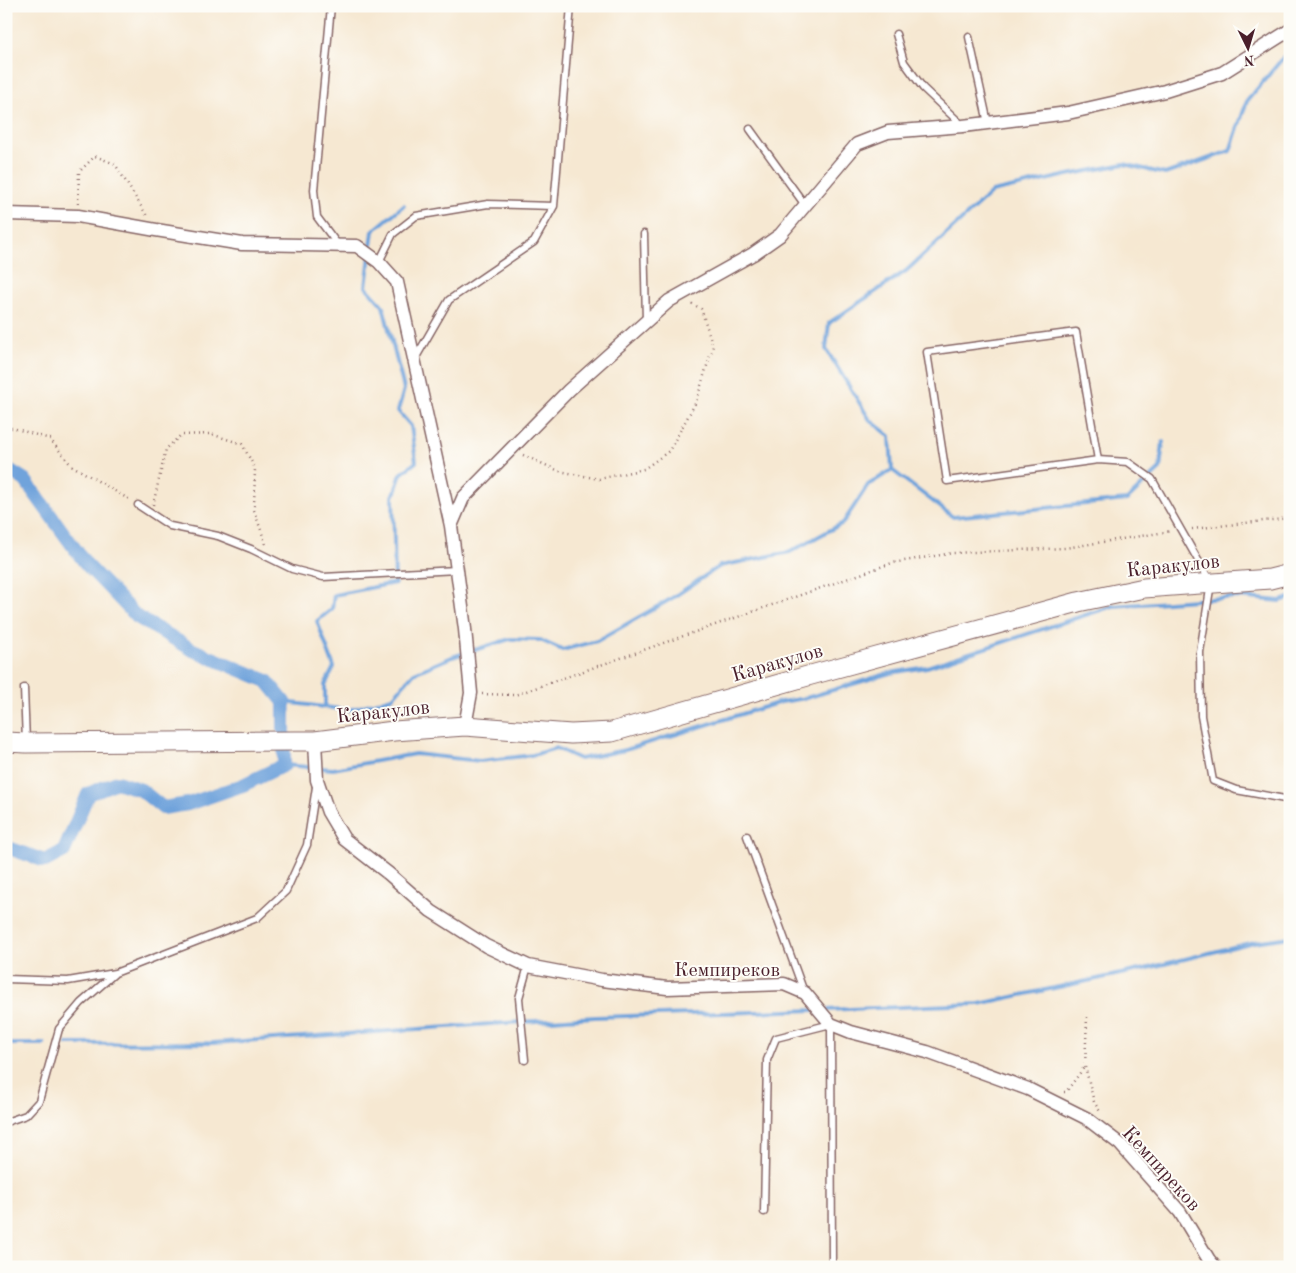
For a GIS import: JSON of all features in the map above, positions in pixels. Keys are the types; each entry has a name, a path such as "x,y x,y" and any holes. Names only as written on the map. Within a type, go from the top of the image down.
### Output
{"main road":[{"name":"Каракулов","path":"6,742 315,741 394,731 465,726 571,734 612,732 1078,602 1144,588 1270,578 1290,574"}],"street":[{"path":"451,526 463,498 569,390 669,301 753,254 780,235 857,144 888,132 963,126 1068,113 1165,91 1222,73 1290,30"},
{"path":"6,214 78,216 242,244 357,246 379,262 397,282 451,526 465,629 471,693 465,726"},
{"name":"Кемпиреков","path":"315,741 317,780 328,812 344,838 431,911 486,946 528,966 602,980 667,988 784,984 808,998 829,1022 851,1032 927,1052 1028,1089 1086,1118 1120,1144 1180,1212 1211,1265"},
{"path":"6,750 26,743"}],"lane":[{"path":"331,6 314,190 317,217 339,246"},
{"path":"414,360 449,300 534,242 554,206 571,6"},
{"path":"896,34 904,62 923,88 963,126"},
{"path":"969,37 988,123"},
{"path":"750,129 805,205"},
{"path":"379,262 393,234 416,216 488,204 554,206"},
{"path":"644,234 646,322"},
{"path":"1098,460 1076,332 927,352 946,481 1098,460 1128,462 1152,479 1211,583 1200,652 1201,716 1213,781 1236,790 1290,800"},
{"path":"138,505 170,526 218,536 251,548 292,568 323,577 457,570"},
{"path":"24,688 26,743"},
{"path":"6,979 68,981 115,973 257,918 286,891 307,845 317,780"},
{"path":"747,836 808,998"},
{"path":"525,1060 520,998 528,966"},
{"path":"6,1122 26,1115 39,1101 59,1029 81,1003 115,973"},
{"path":"764,1212 767,1060 776,1038 829,1022 832,1267"}],"path":[{"path":"78,216 79,172 95,156 115,164 156,230"},
{"path":"510,450 559,471 599,479 644,468 669,450 696,402 714,346 701,309 680,295"},
{"path":"6,428 13,428 50,438 72,465 138,505"},
{"path":"152,514 166,449 181,435 211,434 242,444 255,468 254,510 271,558"},
{"path":"471,693 515,695 892,563 953,553 1064,548 1181,530 1290,518"},
{"path":"1087,1017 1085,1066 1094,1102 1104,1119"},
{"path":"1046,1098 1066,1092 1085,1066"}],"waterway":[{"path":"892,470 890,436 870,420 826,349 829,323 906,271 992,192 1124,164 1165,174 1230,151 1247,101 1287,53 1290,53"},
{"path":"325,707 325,685 334,667 317,621 332,609 334,595 395,583 393,497 401,474 416,462 411,426 398,411 404,389 383,306 366,287 373,231 404,205"},
{"path":"284,702 349,710 392,698 414,673 452,657 510,639 540,640 562,650 597,641 669,600 720,566 790,552 843,523 868,485 892,470 953,517 1127,500 1160,469 1163,442"},
{"path":"6,468 25,480 86,564 137,617 193,650 267,681 284,702 284,765 243,785 188,804 163,808 141,790 117,782 88,794 64,851 45,861 6,847"},
{"path":"284,765 333,769 415,754 480,761 533,755 556,748 580,759 625,750 781,702 806,698 890,673 927,667 1113,606 1238,597 1280,601 1290,598"},
{"path":"823,1010 979,1004 1144,969 1254,942 1290,937"},
{"path":"67,1044 213,1043 595,1017 816,1010"},
{"path":"6,1044 44,1044"}]}
